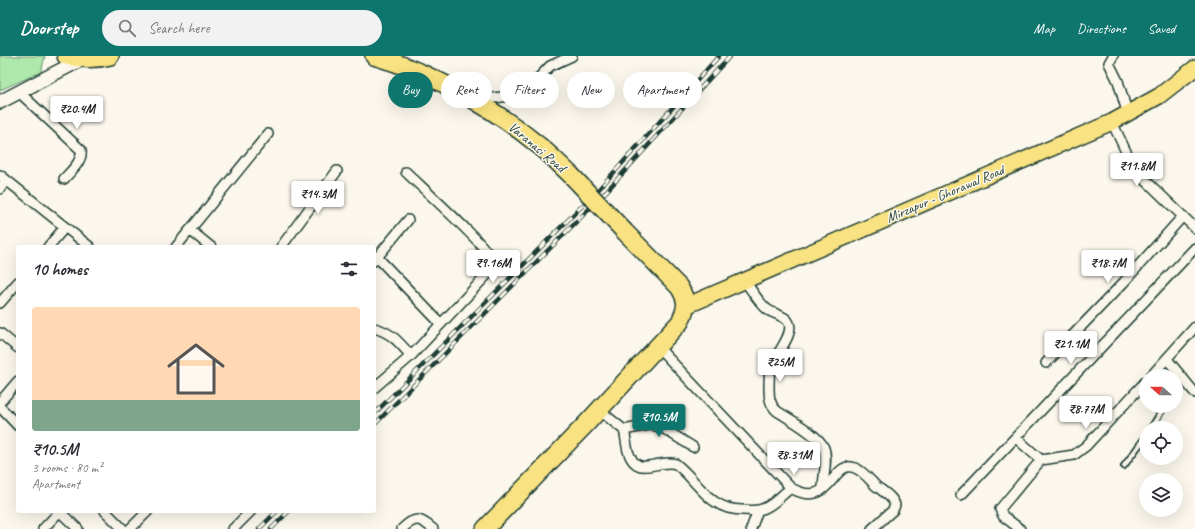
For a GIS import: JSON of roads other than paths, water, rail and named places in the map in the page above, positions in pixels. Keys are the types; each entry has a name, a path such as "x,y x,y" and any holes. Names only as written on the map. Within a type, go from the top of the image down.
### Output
{"highway":[{"path":"74,57 99,59 110,56"},
{"name":"Varanasi Road","path":"374,56 423,74 441,83"},
{"name":"Varanasi Road","path":"487,108 537,144 571,175 679,287 684,295 686,306"},
{"path":"485,529 599,410 680,322 686,306"}],"main road":[{"name":"Mirzapur - Ghorawal Road","path":"686,306 854,232 975,182 1112,122 1159,96 1195,68"}],"street":[{"path":"492,98 518,95 531,86 550,66 571,56"},
{"path":"1113,56 1109,63 1118,81 1129,113"},
{"path":"0,102 20,93 74,57"},
{"path":"20,93 81,150 82,155 80,160 64,179"},
{"path":"1112,122 1129,158 1138,173 1195,228"},
{"path":"178,245 268,134"},
{"path":"282,245 337,171"},
{"path":"376,386 411,356 484,278 491,269 493,263 491,256 469,232 406,172"},
{"path":"0,189 3,178 88,245"},
{"path":"1046,363 1124,282 1183,216"},
{"path":"408,220 376,259 441,324"},
{"path":"50,245 65,227"},
{"path":"190,230 209,245"},
{"path":"961,495 1195,248"},
{"path":"745,281 764,307 789,322 789,334 774,360 770,371 770,401 772,406 777,411 814,437 824,448 823,489"},
{"path":"1,301 16,284"},
{"path":"1158,369 1195,327"},
{"path":"376,329 388,333 397,340 411,356"},
{"path":"0,333 16,346"},
{"path":"657,346 790,488 804,494 812,495 823,489 843,468 849,466 856,468 894,502 893,510 872,529"},
{"path":"1167,359 1175,369"},
{"path":"1183,379 1195,393"},
{"path":"0,402 16,383"},
{"path":"1020,529 1003,516 1000,509 1041,460 1074,455 1086,446 1139,389"},
{"path":"0,407 16,424"},
{"path":"599,410 624,430 628,451 634,463 640,466 649,467 670,462 676,464 719,506 732,510 758,510 768,506 790,488"},
{"path":"624,430 648,425 661,427 693,447"},
{"path":"1016,438 1041,460"},
{"path":"751,529 758,510"},
{"path":"43,529 58,513"},
{"path":"62,513 78,529"},
{"path":"106,513 123,529"},
{"path":"130,529 146,513"},
{"path":"233,529 249,513"},
{"path":"402,529 413,520 419,519 433,529"}],"lane":[{"path":"1124,466 1139,446"}],"railway":[{"path":"376,412 598,190 719,56"},
{"path":"376,423 602,196 730,56"},
{"path":"259,529 275,513"},
{"path":"271,529 287,513"}]}
